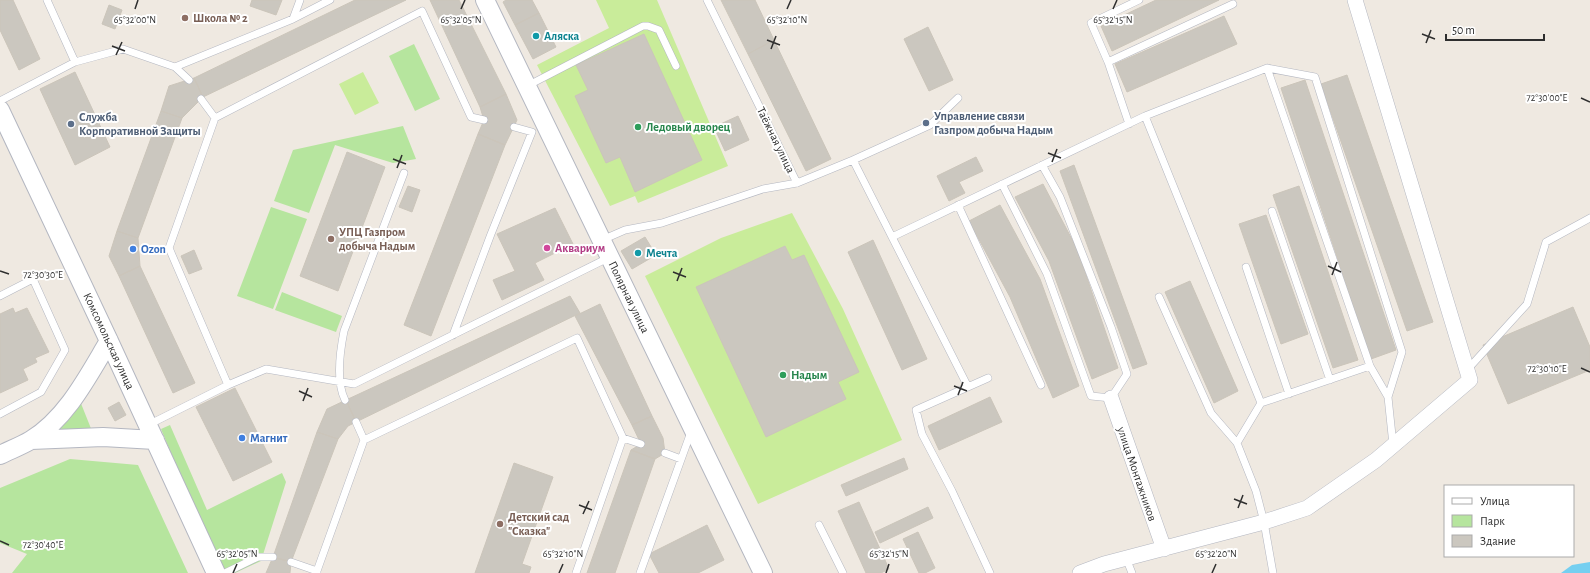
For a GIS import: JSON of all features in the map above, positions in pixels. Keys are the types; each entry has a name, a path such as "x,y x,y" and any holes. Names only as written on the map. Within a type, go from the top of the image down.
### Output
{"street":[{"name":"Полярная улица","path":"485,0 527,86 539,128 601,240 763,573"},
{"path":"1080,573 1104,564 1264,522 1307,508 1376,460 1470,380 1355,0"},
{"name":"Комсомольская улица","path":"0,110 216,573"},
{"path":"0,455 31,440 52,424 81,388 109,341"},
{"name":"улица Монтажников","path":"1111,398 1164,549"},
{"path":"31,440 103,437 151,432"}],"lane":[{"path":"47,0 75,62"},
{"path":"293,19 300,0"},
{"path":"175,67 293,19 330,0"},
{"name":"Таёжная улица","path":"601,240 626,230 662,223 763,189 797,183 707,0"},
{"path":"1129,124 1108,62 1091,23 1139,0"},
{"path":"1108,62 1233,4"},
{"path":"228,385 169,248 215,118 422,11 471,117 484,120"},
{"path":"527,86 643,26 648,26 659,30 676,66"},
{"path":"0,101 75,62 123,49 175,67 189,80"},
{"path":"1267,68 1370,366 1388,397"},
{"path":"892,237 1145,116 1267,68 1315,77 1402,352 1388,397 1393,445"},
{"path":"797,183 930,126 958,98"},
{"path":"201,100 215,118"},
{"path":"1145,116 1261,403"},
{"path":"453,335 491,234 539,128 514,127"},
{"path":"853,160 968,387"},
{"path":"1002,184 1047,274 1091,396 1111,398 1127,374 1111,327 1060,197 1042,165"},
{"path":"345,400 341,392 340,350 344,331 404,173"},
{"path":"958,205 1041,385"},
{"path":"1272,211 1330,380"},
{"path":"1467,370 1527,304 1546,242 1590,218"},
{"path":"151,432 228,385 266,369 354,384 610,258"},
{"path":"1246,267 1290,394"},
{"path":"0,296 33,280 65,350 42,392 0,414"},
{"path":"1159,297 1211,413 1237,443 1256,491 1264,522 1273,573"},
{"path":"364,440 577,338 623,438 576,573"},
{"path":"1237,443 1261,403 1370,366"},
{"path":"988,378 916,410 922,434 952,491 990,573"},
{"path":"291,562 317,572 364,440 356,422"},
{"path":"640,573 692,428"},
{"path":"623,438 641,444"},
{"path":"665,453 681,459"},
{"path":"819,525 843,573"},
{"path":"225,573 258,557 273,557"},
{"path":"1126,558 1132,573"}],"green space":[{"path":"596,0 657,0 728,166 638,203 635,196 610,206 537,65 609,28"},
{"path":"414,44 440,99 415,111 389,56"},
{"path":"363,72 379,103 355,115 339,84"},
{"path":"403,126 416,159 393,163 335,145 309,213 274,201 293,150"},
{"path":"271,207 307,219 273,309 237,296"},
{"name":"Надым","path":"792,213 843,309 902,440 758,504 645,276 721,238"},
{"path":"282,292 342,316 336,332 275,310"},
{"path":"80,401 94,436 55,435"},
{"path":"170,425 207,510 282,473 286,482 261,561 235,573 221,573 161,429"},
{"path":"70,459 138,465 188,573 12,573 27,554 0,543 0,488"}],"water":[{"path":"1590,562 1590,573 1561,573 1572,565"}],"building":[{"path":"0,0 13,0 40,59 19,70 0,30"},
{"path":"252,0 282,0 276,15 250,6"},
{"path":"355,0 406,0 203,97 194,78"},
{"path":"430,0 459,0 506,94 480,107"},
{"path":"506,0 532,0 539,13 515,25 503,2"},
{"path":"721,0 755,0 774,40 748,54"},
{"path":"1156,0 1219,0 1112,51 1101,26"},
{"path":"109,5 122,10 115,29 102,24"},
{"name":"Аляска","path":"539,13 556,47 533,59 515,25"},
{"path":"1224,16 1237,44 1127,92 1115,64"},
{"path":"928,27 953,80 929,91 904,39"},
{"name":"Ледовый дворец","path":"644,34 702,160 635,192 620,157 606,163 575,96 588,90 576,65"},
{"path":"774,40 831,159 806,171 748,54"},
{"path":"75,72 110,147 75,165 40,89"},
{"path":"1347,75 1433,322 1407,331 1321,84"},
{"path":"194,78 203,97 182,118 161,111 169,86"},
{"path":"1305,80 1396,350 1371,359 1281,88"},
{"path":"506,94 517,120 505,145 478,134 484,120 480,107"},
{"path":"161,111 182,118 138,238 117,231"},
{"path":"738,116 749,140 725,151 714,127"},
{"path":"478,134 505,145 431,336 404,325"},
{"path":"347,152 385,167 338,291 300,276"},
{"path":"976,157 983,171 959,182 965,193 949,201 937,176"},
{"path":"1074,165 1147,364 1133,369 1060,171"},
{"path":"1043,184 1077,249 1118,368 1092,379 1049,261 1015,197"},
{"path":"408,186 420,190 412,212 399,207"},
{"path":"1299,186 1358,360 1333,368 1273,195"},
{"path":"1000,205 1040,279 1079,386 1053,398 1010,297 969,221"},
{"path":"555,208 573,244 535,263 544,280 502,300 493,280 515,271 497,234"},
{"path":"1266,215 1308,334 1281,344 1239,224"},
{"path":"117,231 138,238 140,266 119,276 109,256"},
{"name":"Мечта","path":"645,237 656,255 632,269 621,251"},
{"path":"873,240 927,359 902,370 848,252"},
{"path":"785,246 792,260 804,255 859,372 838,382 846,399 766,437 696,287"},
{"path":"194,250 202,269 189,274 181,256"},
{"path":"140,266 195,383 173,393 119,276"},
{"path":"1190,281 1238,391 1214,403 1165,292"},
{"path":"570,296 580,313 356,422 346,400"},
{"path":"600,304 652,416 632,425 575,316"},
{"path":"1573,307 1590,347 1590,370 1508,404 1483,345"},
{"path":"13,308 15,313 27,308 49,352 35,358 37,362 23,369 28,380 0,393 0,314"},
{"path":"235,388 272,462 233,481 196,407"},
{"path":"990,397 1002,422 939,450 928,426"},
{"path":"346,400 356,422 348,426 338,439 317,432 327,409"},
{"path":"119,402 126,415 115,421 108,408"},
{"path":"652,416 663,438 665,453 655,459 631,450 641,444 632,425"},
{"path":"317,432 338,439 291,562 273,557"},
{"path":"631,450 655,459 615,573 587,573"},
{"path":"904,458 908,469 846,496 841,485"},
{"path":"514,463 553,477 522,564 531,567 529,573 475,573"},
{"path":"859,502 889,569 881,573 866,573 838,511"},
{"path":"928,507 933,518 880,543 875,532"},
{"path":"707,525 724,560 698,573 659,573 649,554"},
{"path":"918,532 935,568 925,573 919,573 903,539"},
{"path":"273,557 291,562 290,573 266,573"}],"place":[{"name":"Школа № 2","path":"185,18"},
{"name":"Аляска","path":"536,36"},
{"name":"Управление связи Газпром добыча Надым","path":"926,123"},
{"name":"Служба Корпоративной Защиты","path":"71,124"},
{"name":"Ледовый дворец","path":"638,127"},
{"name":"УПЦ Газпром добыча Надым","path":"331,239"},
{"name":"Аквариум","path":"547,248"},
{"name":"Ozon","path":"133,249"},
{"name":"Мечта","path":"638,253"},
{"name":"Надым","path":"783,375"},
{"name":"Магнит","path":"242,438"},
{"name":"Детский сад \"Сказка\"","path":"500,524"}]}
